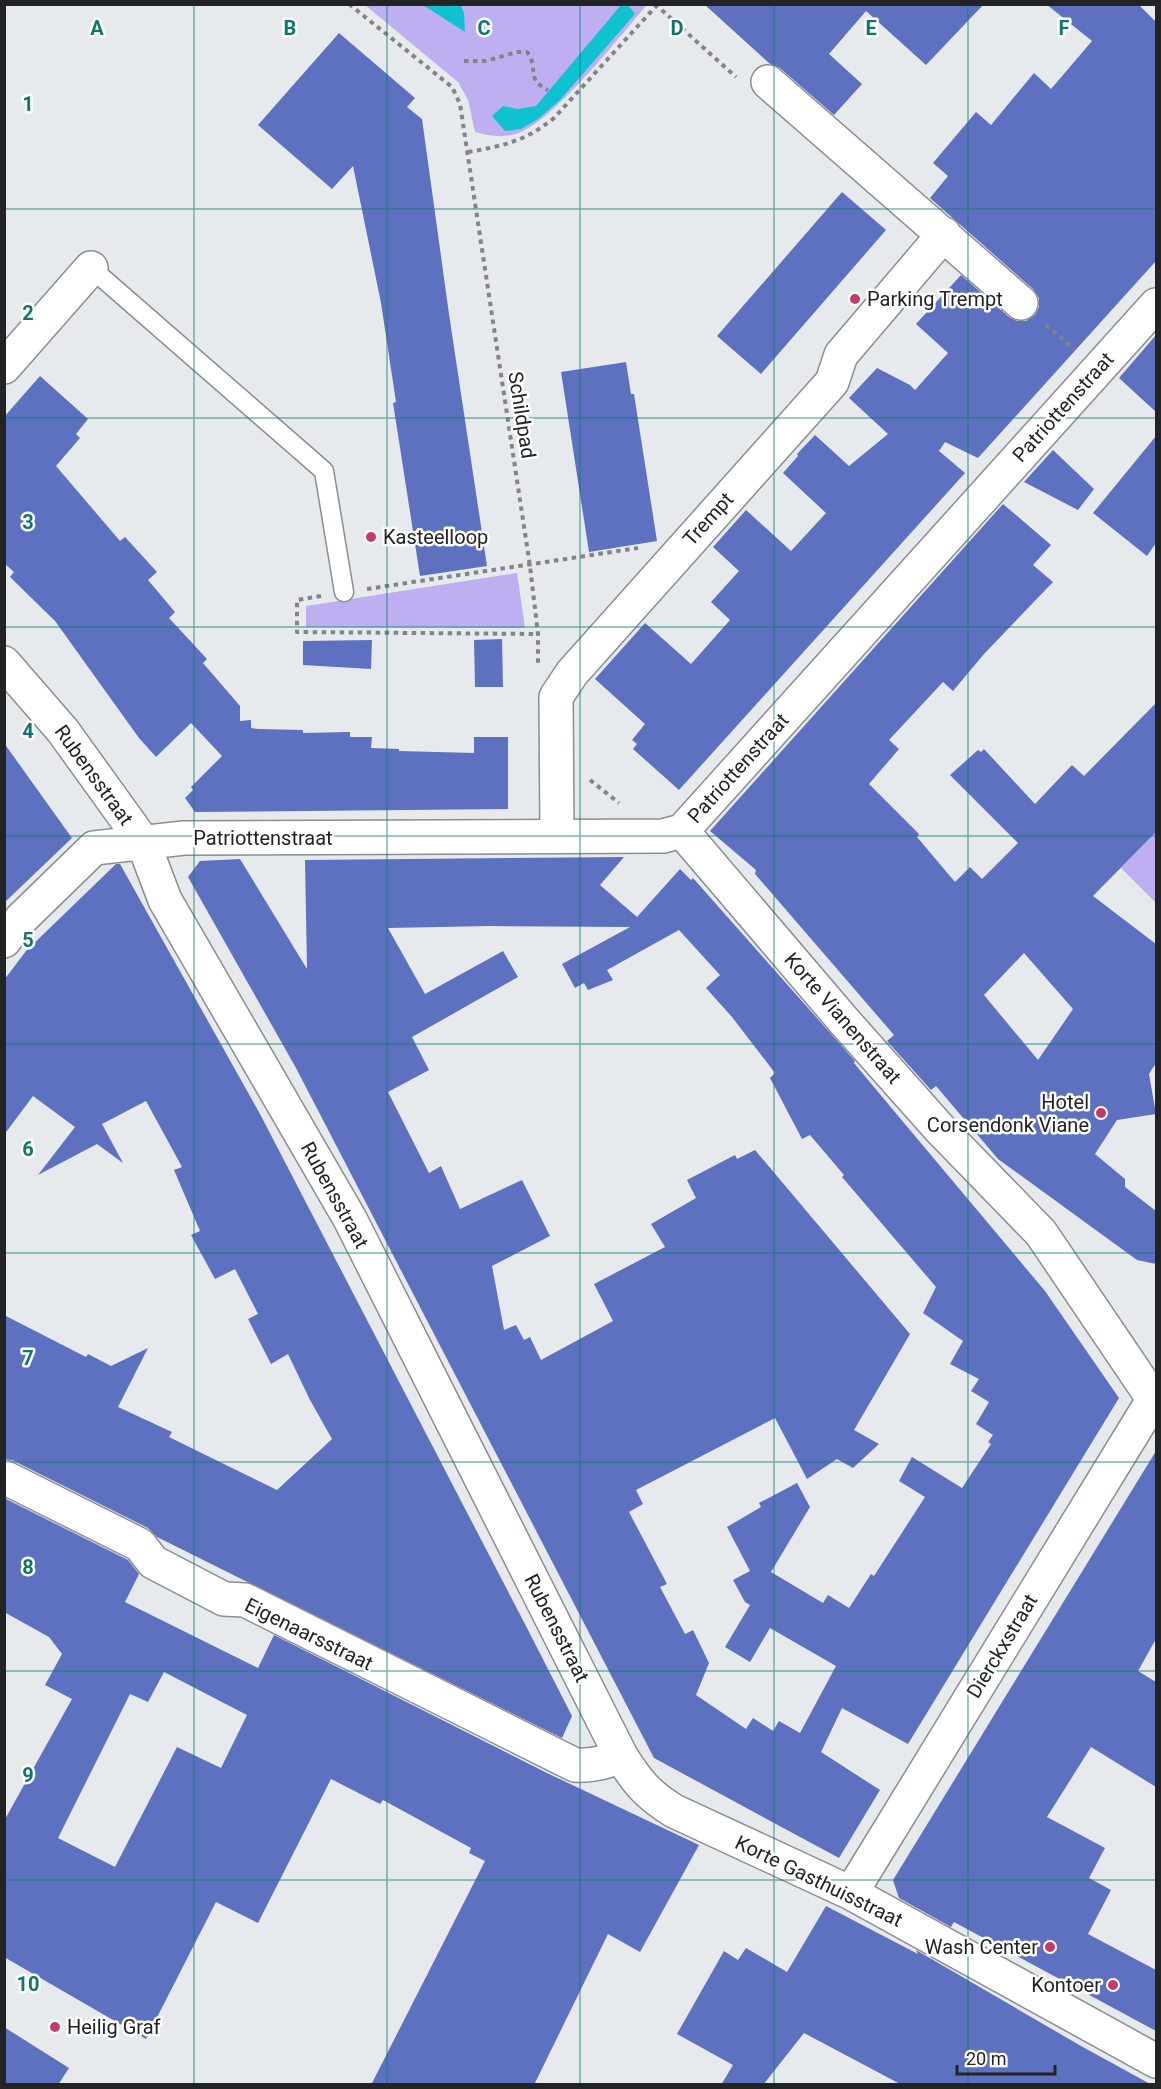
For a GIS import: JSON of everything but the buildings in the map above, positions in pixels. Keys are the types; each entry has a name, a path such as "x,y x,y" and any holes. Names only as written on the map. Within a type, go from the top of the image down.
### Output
{"street":[{"path":"768,82 1021,303"},
{"name":"Trempt","path":"557,836 556,697 572,673 832,382 841,355 944,234"},
{"path":"4,367 91,268"},
{"name":"Patriottenstraat","path":"4,941 21,919 94,848 184,838 663,836 682,831 1156,305"},
{"name":"Rubensstraat","path":"4,663 63,731 142,842 165,900 350,1219 621,1756"},
{"name":"Korte Vianenstraat","path":"682,831 844,1021 940,1129 1041,1233 1155,1402"},
{"name":"Dierckxstraat","path":"851,1893 1155,1402"},
{"name":"Eigenaarsstraat","path":"4,1478 140,1545 153,1562 224,1599 245,1600 575,1765 589,1766 621,1756"},
{"name":"Korte Gasthuisstraat","path":"621,1756 637,1782 659,1802 674,1811 851,1893 1156,2061"}],"lane":[{"path":"91,268 324,471 344,592"}],"path":[{"name":"Schildpad","path":"349,4 452,87 460,104 530,566 538,634 538,669"},
{"path":"468,152 506,145 539,130 554,118 657,5 743,83 768,82"},
{"path":"464,62 486,61 517,52 527,52 533,60 533,76 537,85 548,90"},
{"path":"1021,303 1097,369"},
{"path":"538,634 297,632 297,600 690,540"},
{"path":"556,753 624,807 641,836"}],"shaded area":[{"path":"645,4 646,6 584,78 548,114 531,127 516,134 501,136 475,132 468,100 458,82 365,5"},
{"path":"517,573 525,628 306,627 306,606"},
{"path":"1156,832 1156,903 1121,868"}],"water":[{"path":"423,5 461,5 465,32"},
{"path":"621,5 629,6 635,14 560,100 538,119 521,129 505,131 492,116 503,106 518,109 536,106"}],"place":[{"name":"Parking Trempt","path":"855,299"},
{"name":"Kasteelloop","path":"371,537"},
{"name":"Hotel Corsendonk Viane","path":"1101,1113"},
{"name":"Wash Center","path":"1050,1947"},
{"name":"Kontoer","path":"1113,1985"},
{"name":"Heilig Graf","path":"55,2027"}]}
